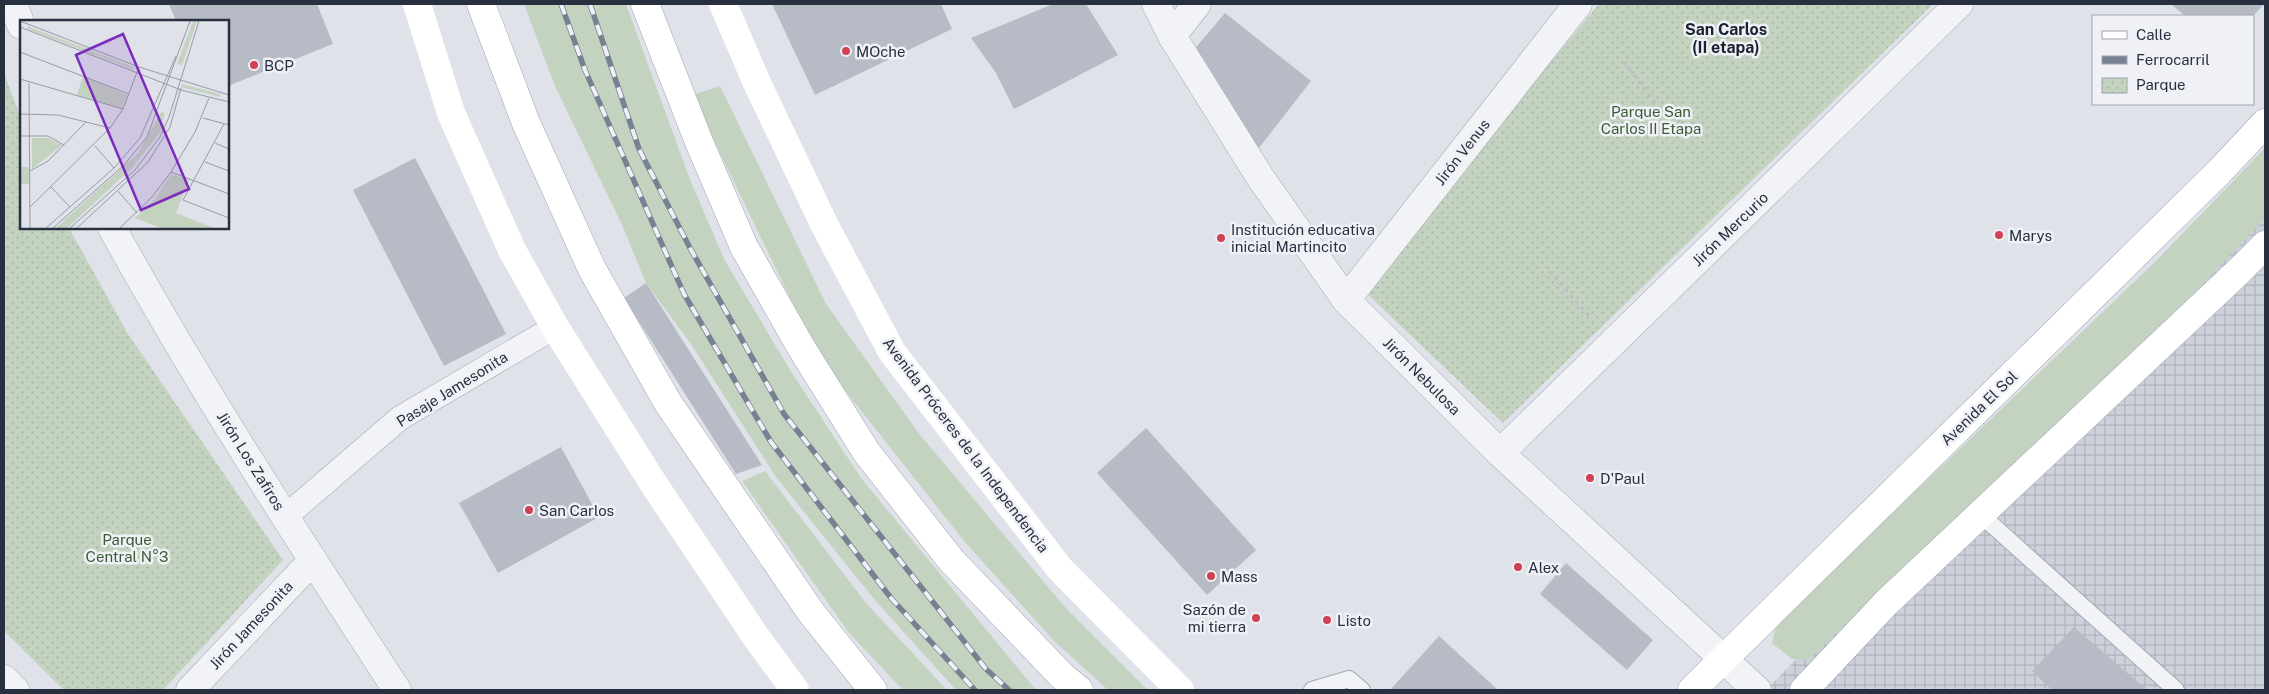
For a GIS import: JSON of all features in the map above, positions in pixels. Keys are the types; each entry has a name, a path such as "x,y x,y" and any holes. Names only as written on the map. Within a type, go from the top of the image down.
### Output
{"main road":[{"path":"417,4 451,113 512,250 555,327 655,486 756,637 795,690"},
{"path":"481,4 526,123 592,269 668,404 810,612 873,690"},
{"path":"645,4 699,142 744,247 802,349 862,445 951,560 1062,676 1079,690"},
{"name":"Avenida Próceres de la Independencia","path":"723,4 756,82 825,226 892,352 1060,569 1180,690"},
{"name":"Avenida El Sol","path":"1692,690 2220,171 2265,123"},
{"path":"1804,690 1886,603 2263,251"}],"street":[{"path":"13,4 20,22"},
{"name":"Jirón Nebulosa","path":"1156,4 1172,36 1260,177 1346,300 1500,453 1757,690"},
{"path":"1172,36 1197,4"},
{"name":"Jirón Venus","path":"1346,300 1578,4"},
{"name":"Jirón Mercurio","path":"1500,453 1959,4"},
{"name":"Jirón Los Zafiros","path":"113,229 162,319 312,560 397,690"},
{"name":"Pasaje Jamesonita","path":"285,517 400,418 555,327"},
{"name":"Jirón Jamesonita","path":"190,690 312,560"},
{"path":"4,679 15,690"}],"lane":[{"path":"1980,514 2176,690"},
{"path":"1312,690 1349,679 1362,690"}],"path":[{"path":"1624,62 1662,112 1711,138"},
{"path":"1549,271 1595,323"}],"shaded area":[{"path":"2265,180 2265,690 1766,690"}],"green space":[{"path":"524,4 626,4 689,177 724,259 790,370 861,478 1036,690 956,690 874,599 776,477 691,344 646,283 623,227 555,86"},
{"name":"Parque San Carlos II Etapa","path":"1599,4 1933,4 1503,423 1362,289"},
{"name":"Parque Central N°3","path":"4,73 20,115 20,229 70,229 128,334 283,560 163,690 64,690 4,631"},
{"path":"720,86 826,304 920,435 1064,606 1148,690 1108,690 1054,641 964,541 818,356 692,95"},
{"path":"2265,148 2265,218 2199,288 1953,520 1810,659 1792,659 1772,643 1776,625 2156,261"},
{"path":"765,471 866,603 947,690 903,690 849,633 742,481"}],"building":[{"name":"BCP","path":"169,4 317,4 333,44 229,86 229,20 176,20"},
{"path":"772,4 941,4 952,29 815,95"},
{"path":"1053,4 1086,4 1118,55 1014,109 996,73 971,38"},
{"path":"2171,4 2264,4 2254,15 2184,15"},
{"path":"1225,13 1311,81 1259,148 1192,52"},
{"path":"415,158 506,334 444,366 353,190"},
{"path":"646,283 762,465 736,474 624,298"},
{"path":"1146,428 1256,550 1207,595 1097,473"},
{"name":"San Carlos","path":"561,447 599,517 498,573 459,503"},
{"path":"1566,563 1653,640 1627,670 1540,594"},
{"path":"2074,627 2147,690 2052,690 2032,671"},
{"path":"1439,636 1498,690 1390,690"}],"railway":[{"path":"561,4 585,70 684,294 771,442 891,598 975,690"},
{"path":"590,4 639,149 690,248 784,414 986,669 1009,690"}],"place":[{"name":"MOche","path":"846,51"},
{"name":"BCP","path":"254,65"},
{"name":"Marys","path":"1999,235"},
{"name":"Institución educativa inicial Martincito","path":"1221,238"},
{"name":"D'Paul","path":"1590,478"},
{"name":"San Carlos","path":"529,510"},
{"name":"Alex","path":"1518,567"},
{"name":"Mass","path":"1211,576"},
{"name":"Sazón de mi tierra","path":"1256,618"},
{"name":"Listo","path":"1327,620"}],"district":[{"name":"San Carlos (II etapa)","path":"1726,38"}]}
